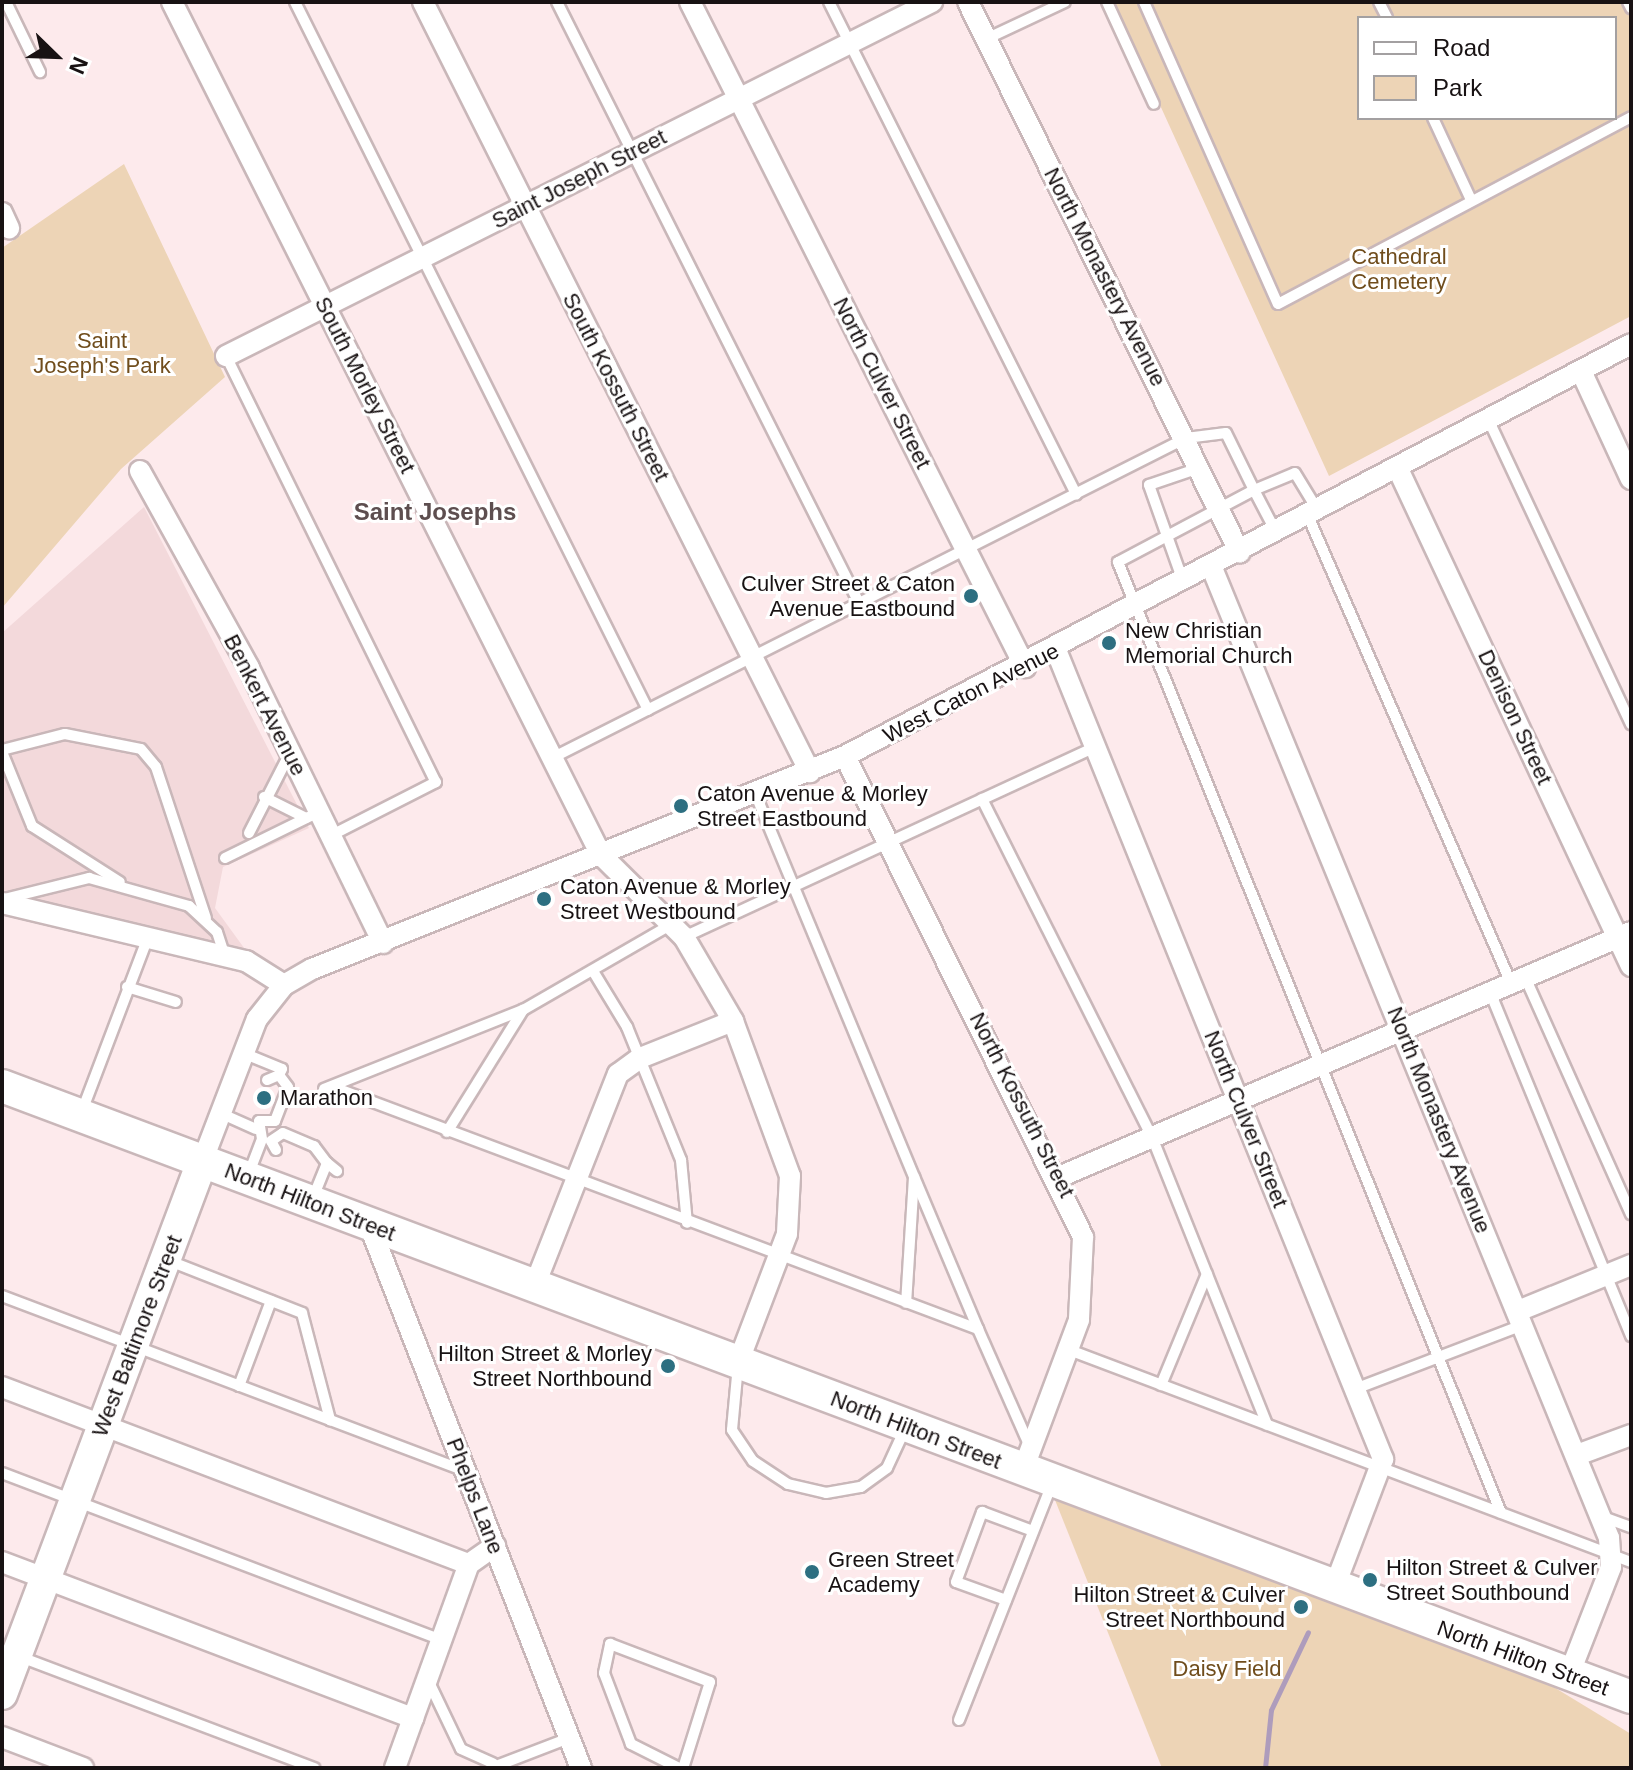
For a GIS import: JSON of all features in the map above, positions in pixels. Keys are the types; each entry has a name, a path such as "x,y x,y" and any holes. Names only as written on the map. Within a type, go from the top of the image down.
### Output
{"main road":[{"name":"North Hilton Street","path":"2,1086 906,1426 1027,1460 1053,1482 1631,1697"},
{"name":"West Baltimore Street","path":"2,1694 9,1652 46,1578 202,1162"},
{"path":"1599,1687 1631,1712"}],"street":[{"name":"South Morley Street","path":"172,2 601,855 678,931 733,1021 790,1176 780,1257 738,1363"},
{"name":"South Kossuth Street","path":"423,2 810,772"},
{"name":"North Culver Street","path":"690,2 1025,667"},
{"name":"Saint Joseph Street","path":"226,356 932,2"},
{"name":"North Monastery Avenue","path":"968,2 1186,438 1240,553"},
{"name":"West Caton Avenue","path":"284,985 845,756 1025,667 1631,344"},
{"path":"1581,371 1631,479"},
{"name":"Denison Street","path":"1398,469 1624,935 1631,966"},
{"name":"Benkert Avenue","path":"140,471 290,753 313,815 330,836 383,943"},
{"name":"North Monastery Avenue","path":"1212,568 1601,1516 1622,1559"},
{"name":"North Culver Street","path":"1056,650 1383,1459 1380,1467"},
{"name":"North Kossuth Street","path":"845,756 1059,1177 1083,1237 1083,1294 1072,1351 1027,1460"},
{"path":"2,901 225,956 268,970 284,985"},
{"path":"1059,1177 1624,935"},
{"name":"West Baltimore Street","path":"202,1162 257,1019 284,985"},
{"path":"534,1287 611,1086 640,1058 733,1021"},
{"name":"Phelps Lane","path":"369,1224 581,1768"},
{"path":"1521,1318 1631,1265"},
{"path":"2,1387 469,1564"},
{"path":"1577,1455 1631,1435"},
{"path":"1334,1588 1380,1467"},
{"path":"395,1768 469,1564 495,1546"},
{"path":"1569,1675 1622,1559"},
{"path":"2,1562 413,1718"},
{"path":"2,1737 83,1768"}],"lane":[{"path":"6,2 40,72"},
{"path":"295,2 648,710"},
{"path":"557,2 859,603"},
{"path":"829,2 1076,494"},
{"path":"986,39 1065,2"},
{"path":"1107,2 1154,104"},
{"path":"1144,2 1278,304 1631,117"},
{"path":"1628,2 1631,8"},
{"path":"1434,120 1471,200"},
{"path":"226,356 436,782 330,836"},
{"path":"1489,421 1631,724"},
{"path":"552,758 1186,438 1226,433 1276,533"},
{"path":"1184,583 1149,485 1199,468"},
{"path":"1501,1513 1131,610 1118,562 1254,490 1302,475 1313,514 1518,980 1631,1214"},
{"path":"132,890 32,826 2,751 65,734 141,749 156,767 206,918 225,956"},
{"path":"978,1329 574,1182 328,1088 523,1010 593,971 678,931 793,887 1095,747"},
{"path":"249,833 264,797 290,753"},
{"path":"755,793 978,1329 1027,1460"},
{"path":"264,797 313,815"},
{"path":"982,799 1152,1137 1267,1425"},
{"path":"225,858 313,815"},
{"path":"2,901 89,878 132,890 206,918"},
{"path":"80,1116 148,937"},
{"path":"593,971 640,1058 681,1160 687,1223"},
{"path":"127,987 176,1002"},
{"path":"1490,992 1631,1336"},
{"path":"447,1132 523,1010"},
{"path":"243,1053 282,1069 279,1075 267,1080"},
{"path":"247,1179 263,1132 275,1121 288,1087 279,1075"},
{"path":"220,1113 263,1132 283,1133 314,1146 318,1162 311,1203"},
{"path":"275,1121 283,1133"},
{"path":"318,1162 337,1171"},
{"path":"906,1303 914,1177"},
{"path":"166,1260 302,1313 330,1420"},
{"path":"1161,1385 1207,1274"},
{"path":"2,1296 465,1471"},
{"path":"239,1386 271,1301"},
{"path":"1355,1389 1438,1358 1521,1318"},
{"path":"1072,1351 1622,1559"},
{"path":"738,1363 732,1430 753,1461 788,1484 826,1493 861,1487 887,1468 906,1426"},
{"path":"2,1473 441,1640"},
{"path":"959,1720 1053,1482"},
{"path":"1006,1600 956,1582 982,1512 1033,1531"},
{"path":"1601,1516 1631,1527"},
{"path":"610,1644 710,1682 681,1768 631,1744 604,1673 610,1644"},
{"path":"9,1652 314,1768"},
{"path":"427,1678 461,1749 492,1766 569,1738"}],"shaded area":[{"path":"144,507 309,828 223,867 215,908 247,952 2,893 2,633"}],"green space":[{"name":"Cathedral Cemetery","path":"1113,2 1631,2 1631,316 1329,476"},
{"name":"Saint Joseph's Park","path":"124,164 225,377 121,469 2,608 2,248"},
{"name":"Daisy Field","path":"1055,1500 1552,1686 1631,1734 1631,1768 1162,1768"}],"waterway":[{"path":"1265,1768 1271,1710 1308,1632"}],"place":[{"name":"Culver Street & Caton Avenue Eastbound","path":"971,596"},
{"name":"New Christian Memorial Church","path":"1109,643"},
{"name":"Caton Avenue & Morley Street Eastbound","path":"681,806"},
{"name":"Caton Avenue & Morley Street Westbound","path":"544,899"},
{"name":"Marathon","path":"264,1098"},
{"name":"Hilton Street & Morley Street Northbound","path":"668,1366"},
{"name":"Green Street Academy","path":"812,1572"},
{"name":"Hilton Street & Culver Street Southbound","path":"1370,1580"},
{"name":"Hilton Street & Culver Street Northbound","path":"1301,1607"}],"district":[{"name":"Saint Josephs","path":"435,512"}]}
